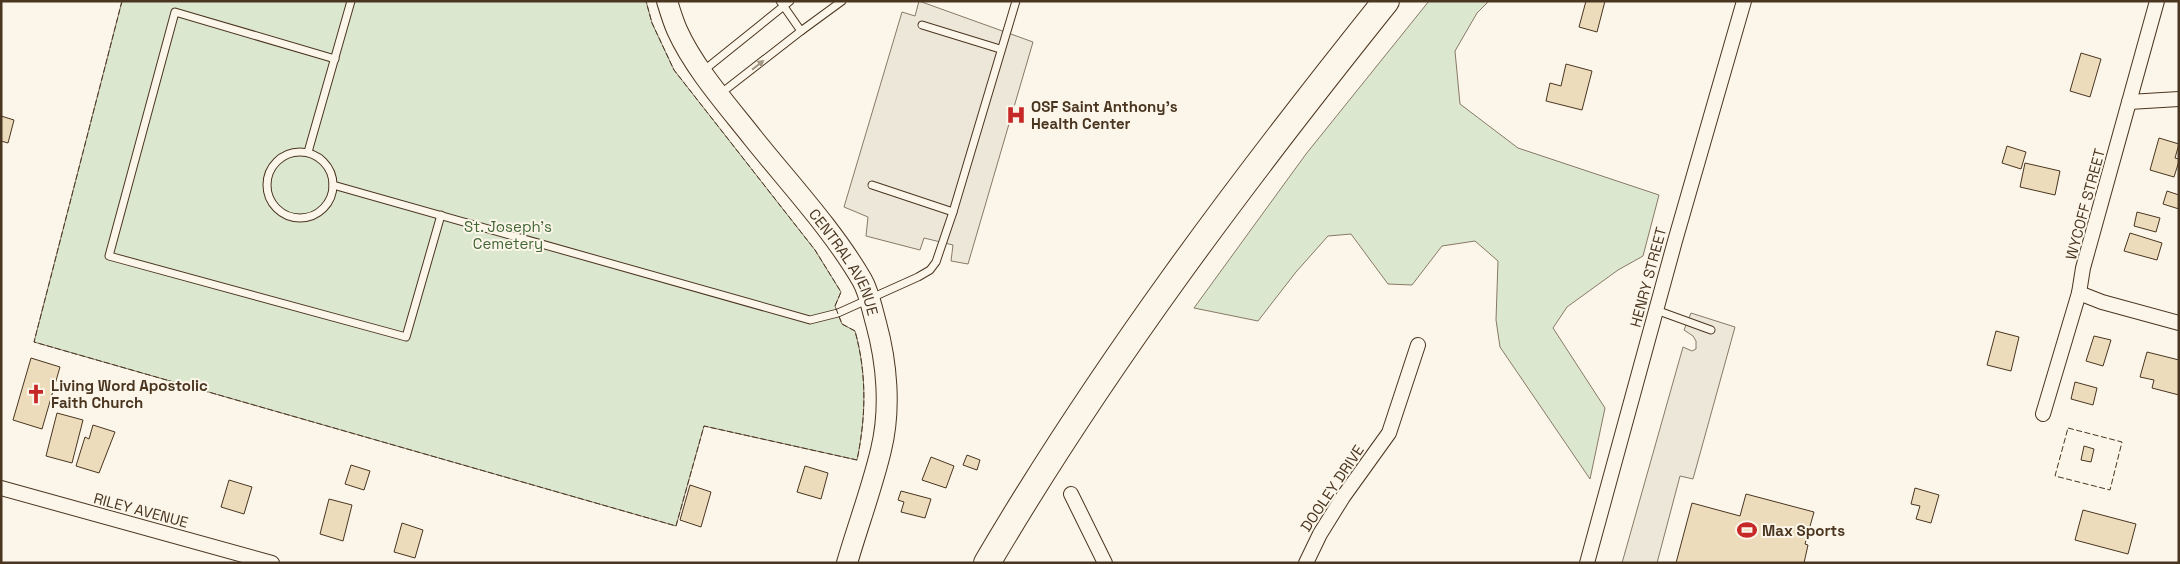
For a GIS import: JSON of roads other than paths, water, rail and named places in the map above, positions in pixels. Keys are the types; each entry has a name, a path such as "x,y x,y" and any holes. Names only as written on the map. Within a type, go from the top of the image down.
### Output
{"highway":[{"path":"988,563 1082,410 1188,257 1308,99 1386,1"}],"street":[{"name":"CENTRAL AVENUE","path":"667,1 678,30 703,71 845,254 863,282 869,299 880,338 886,410 881,450 847,563"},
{"name":"HENRY STREET","path":"1587,563 1656,310 1744,1"},
{"name":"WYCOFF STREET","path":"2043,414 2079,293 2083,268 2157,1"},
{"path":"2129,102 2179,99"},
{"path":"2079,293 2102,302 2179,323"},
{"name":"DOOLEY DRIVE","path":"1306,563 1320,534 1343,497 1389,434 1418,345"},
{"name":"RILEY AVENUE","path":"1,488 272,563"},
{"path":"1071,494 1105,563"}],"lane":[{"path":"308,152 351,1"},
{"path":"703,71 756,31 782,4 790,1"},
{"path":"720,95 842,1"},
{"path":"333,185 810,320 838,313 930,270 936,262 953,212 1000,49 1016,1"},
{"path":"782,4 801,31"},
{"path":"335,59 176,12 109,256 406,337 441,215"},
{"path":"922,25 1000,49"},
{"path":"297,151 308,152 326,164 331,174 333,185 326,205 318,213 308,217 297,218 286,215 277,209 270,200 266,190 267,179 270,169 277,160 286,154 297,151"},
{"path":"872,185 953,212"},
{"path":"1656,310 1711,330"}],"place":[{"name":"OSF Saint Anthony's Health Center","path":"1016,115"},
{"name":"Living Word Apostolic Faith Church","path":"36,394"},
{"name":"Max Sports","path":"1747,530"}],"park label":[{"name":"St. Joseph's Cemetery","path":"508,234"}]}
